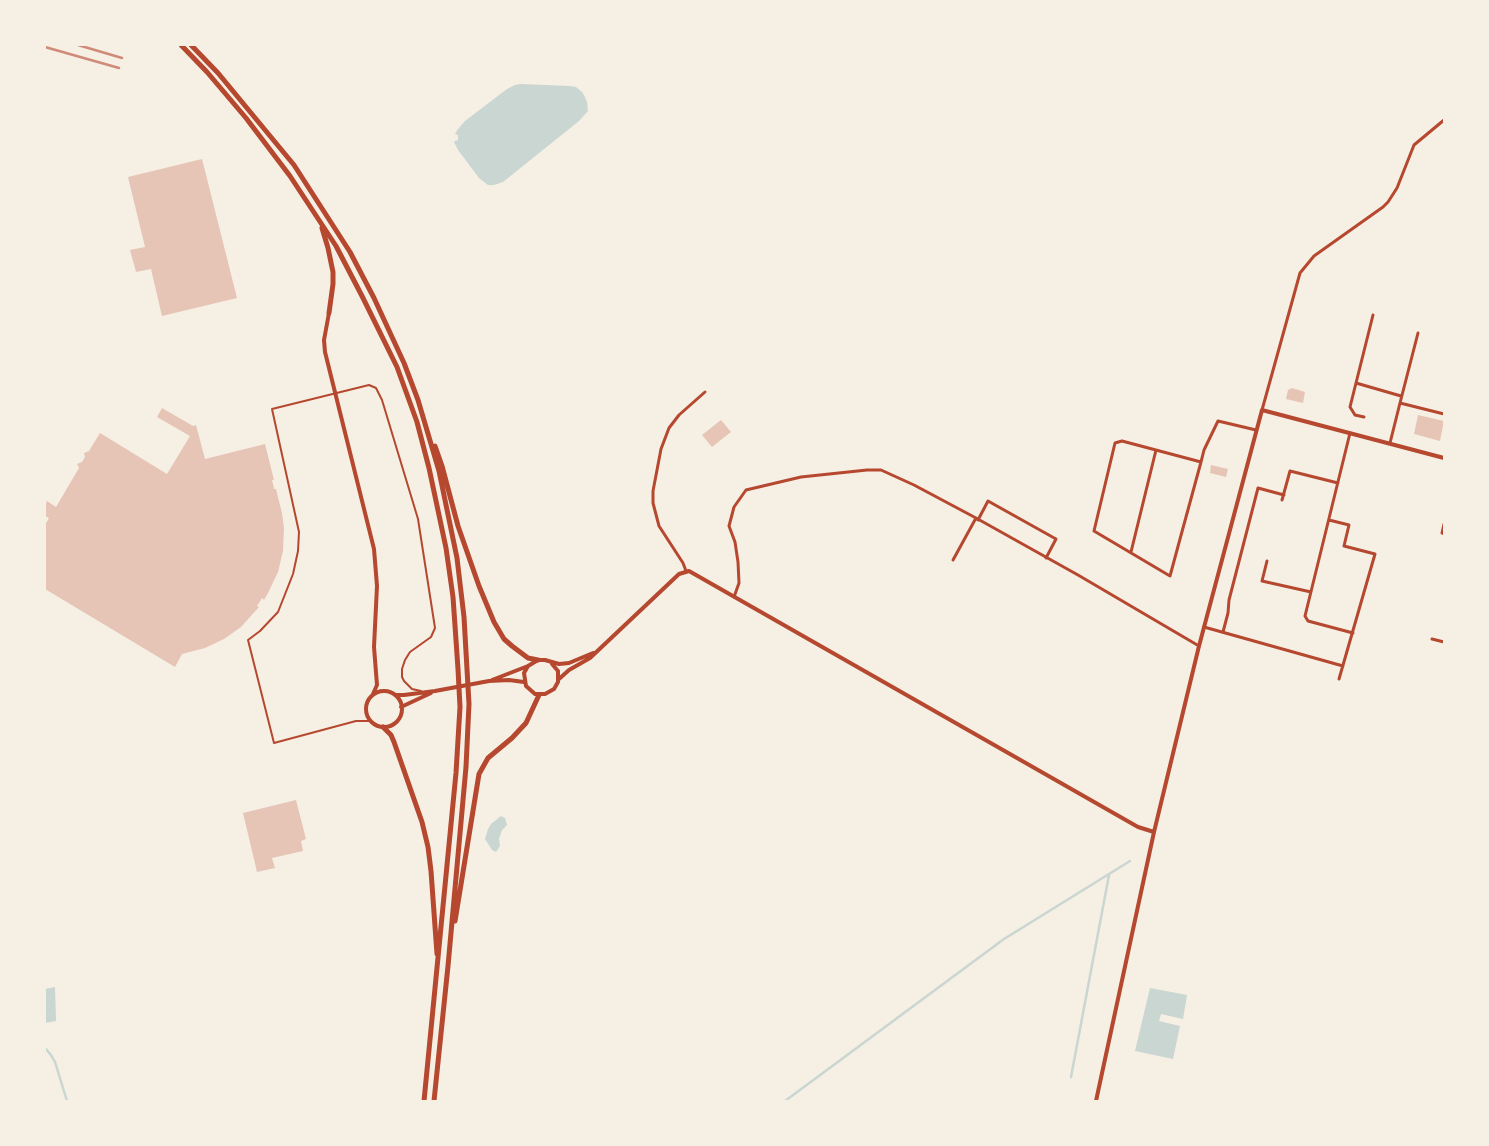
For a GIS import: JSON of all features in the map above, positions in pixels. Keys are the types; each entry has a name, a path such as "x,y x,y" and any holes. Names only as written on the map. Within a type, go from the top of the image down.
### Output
{"main road":[{"path":"181,45 246,118 290,176 336,246 397,367 417,422 446,548 453,597 460,707 459,734 424,1101"},
{"path":"191,45 218,73 294,165 350,252 404,362 439,470 457,558 468,667 469,704 466,767 434,1101"},
{"path":"320,221 333,272 329,313"},
{"path":"423,418 442,466 458,526 494,622 504,639 512,646 528,658 538,660"},
{"path":"448,966 478,774 488,758 512,738 526,723 539,695"},
{"path":"383,727 391,735 394,742 422,822 428,847 438,969"}],"street":[{"path":"1096,1101 1154,832 1199,646 1300,273 1314,256 1388,202 1397,188 1414,145 1444,120"},
{"path":"329,313 324,340 324,352 336,392 374,549 377,586 374,647 377,685 368,701 366,709 370,721 376,725 383,727 391,725 398,719 402,711 400,702 390,692 381,691 373,694"},
{"path":"1364,417 1355,415 1350,408 1373,315"},
{"path":"1390,443 1418,333"},
{"path":"1356,383 1401,396"},
{"path":"686,571 681,559 659,526 653,492 654,482 665,436 673,422 705,392"},
{"path":"1400,403 1444,414"},
{"path":"1262,410 1444,458"},
{"path":"1201,462 1122,441 1115,443 1094,531 1170,576 1201,462 1204,450 1218,421 1256,430"},
{"path":"1350,433 1305,616 1308,621 1353,633"},
{"path":"1131,552 1156,450"},
{"path":"734,597 739,583 738,562 735,542 729,526 734,507 746,490 801,477 881,470 914,485 977,519 1199,646"},
{"path":"1282,500 1290,471 1338,483"},
{"path":"1223,632 1229,600 1258,488 1284,495"},
{"path":"952,560 988,501 1056,540 1046,558"},
{"path":"1329,520 1349,525 1344,546 1375,554 1339,679"},
{"path":"1444,524 1442,533 1444,534"},
{"path":"1267,561 1262,581 1311,592"},
{"path":"528,666 524,673 524,682 528,689 539,695 554,689 559,679 569,670 590,658 679,574 686,571 692,572 1138,827 1154,832"},
{"path":"1204,627 1343,666"},
{"path":"1432,639 1444,642"},
{"path":"489,681 528,666 538,660 559,664 568,663 586,657 597,650"},
{"path":"548,661 556,668 559,679"},
{"path":"395,695 435,691 489,681 509,680 524,682"},
{"path":"402,706 435,691"}],"lane":[{"path":"370,721 356,721 274,743 248,640 260,631 278,612 293,574 298,551 299,532 272,409 368,385 376,388 390,423 418,519 435,628 432,637 410,652 403,664 402,677 412,689 427,692"}],"shaded area":[{"path":"520,84 576,87 585,97 588,111 579,121 503,182 488,185 479,178 458,150 454,142 458,140 458,135 455,134 465,121 507,89"},
{"path":"501,816 505,818 507,825 502,830 499,839 500,846 496,852 492,850 485,839 491,824"},
{"path":"55,987 56,1021 45,1023 45,989"},
{"path":"1150,988 1187,995 1183,1019 1161,1014 1159,1021 1180,1026 1173,1059 1135,1051"}],"building":[{"path":"202,159 237,298 162,316 151,269 136,272 130,250 145,247 128,177"},
{"path":"1292,388 1305,392 1303,403 1286,399 1288,390"},
{"path":"162,408 193,426 196,425 205,459 265,444 284,528 283,551 278,572 264,600 262,598 257,606 259,607 241,627 224,639 205,648 182,654 175,667 45,589 45,525 49,518 45,516 47,501 56,507 79,468 77,464 82,462 85,457 84,453 89,451 100,433 167,474 190,436 157,417"},
{"path":"1418,415 1444,421 1440,441 1414,434"},
{"path":"721,420 731,432 712,447 702,435"},
{"path":"1211,465 1228,469 1226,477 1210,473"},
{"path":"296,800 306,839 301,841 303,851 272,858 275,868 257,872 243,813"}],"waterway":[{"path":"785,1101 1004,939 1130,861"},
{"path":"1071,1077 1109,875"},
{"path":"45,1048 55,1062 67,1101"}],"railway":[{"path":"78,45 122,58"},
{"path":"45,47 119,68"}]}
